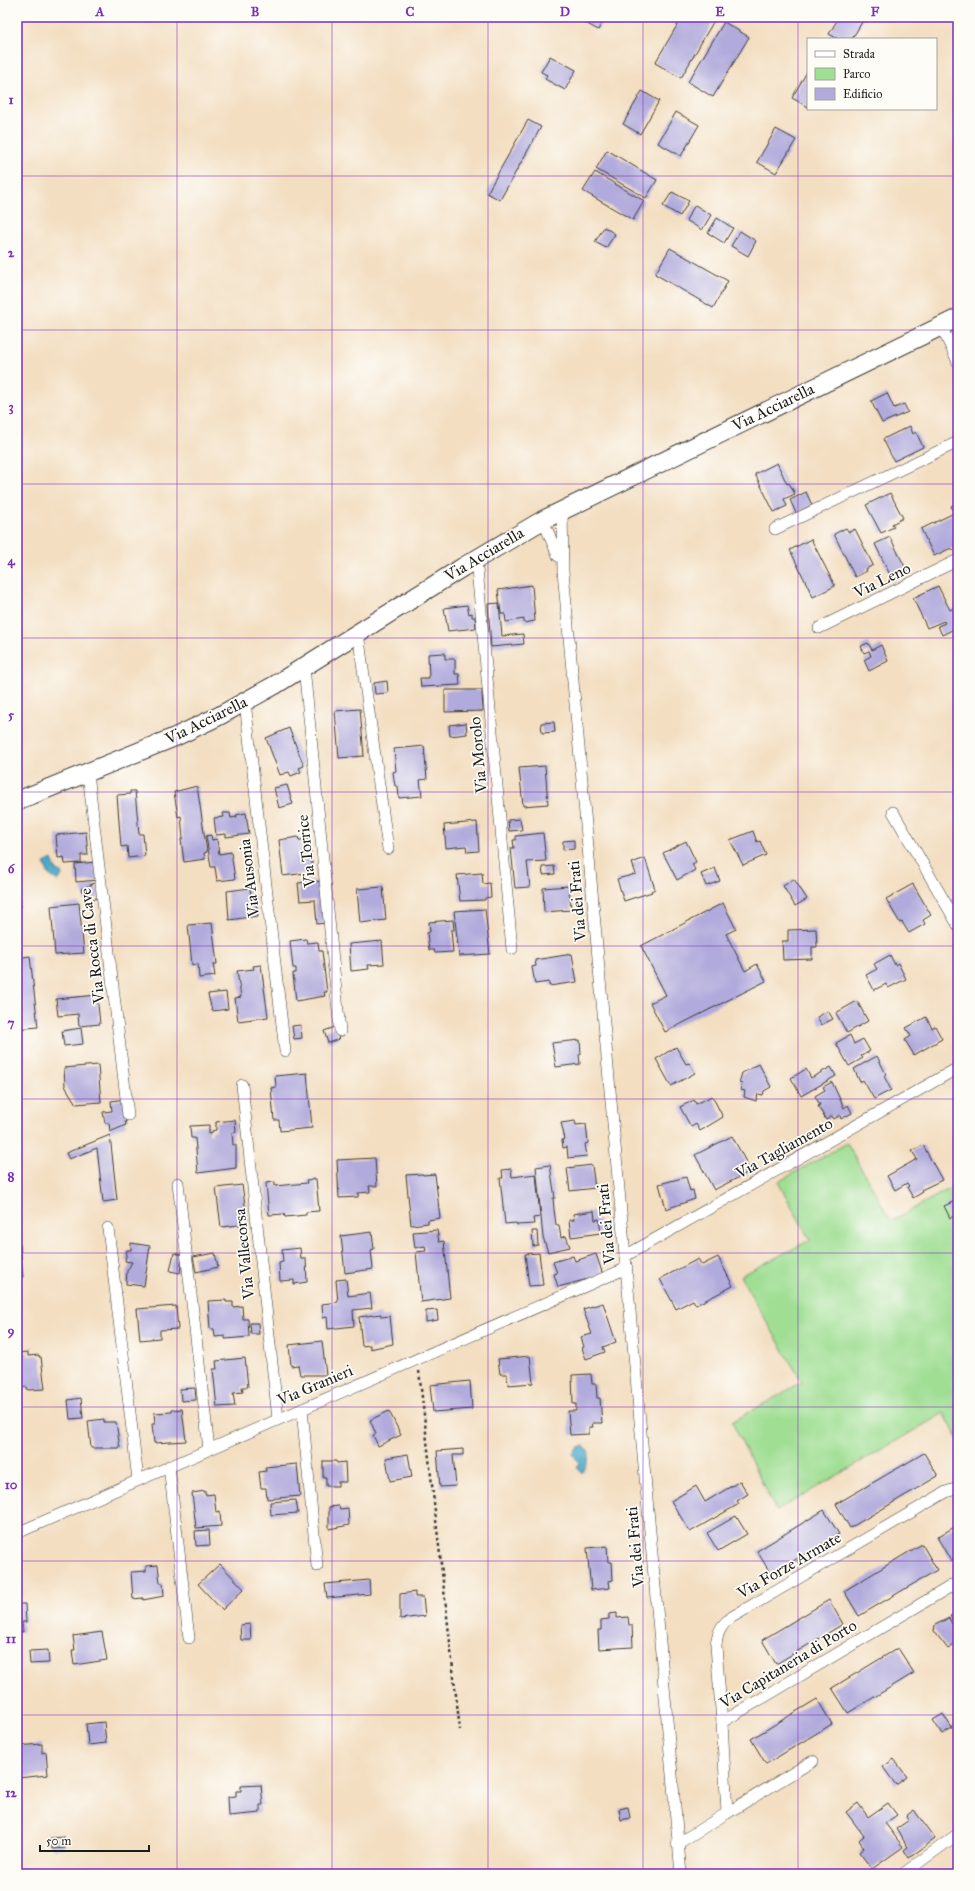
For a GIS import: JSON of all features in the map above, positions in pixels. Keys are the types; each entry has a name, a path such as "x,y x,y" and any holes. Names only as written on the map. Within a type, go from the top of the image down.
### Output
{"main road":[{"name":"Via Acciarella","path":"17,800 88,773 184,733 245,702 304,667 476,558 543,520 958,318"}],"street":[{"path":"941,326 958,362"},
{"path":"776,529 958,442"},
{"name":"Via dei Frati","path":"562,510 563,571 627,1268 677,1844 681,1874"},
{"name":"Via dei Frati","path":"543,520 553,542 563,571"},
{"name":"Via Morolo","path":"476,558 512,949"},
{"name":"Via Leno","path":"819,628 958,560"},
{"path":"358,633 388,849"},
{"name":"Via Torrice","path":"304,667 340,1031"},
{"name":"Via Ausonia","path":"245,702 285,1051"},
{"name":"Via Rocca di Cave","path":"88,773 128,1115"},
{"path":"893,812 958,925"},
{"name":"Via Tagliamento","path":"625,1256 958,1068"},
{"name":"Via Vallecorsa","path":"242,1085 278,1419"},
{"path":"178,1183 209,1449"},
{"path":"108,1228 138,1480"},
{"name":"Via Granieri","path":"17,1533 627,1268"},
{"path":"302,1409 316,1566"},
{"path":"169,1466 189,1638"},
{"name":"Via Forze Armate","path":"722,1722 716,1646 717,1636 722,1626 732,1618 946,1492 958,1488"},
{"name":"Via Capitaneria di Porto","path":"727,1812 722,1722 958,1582"},
{"path":"677,1844 727,1812 813,1761"},
{"path":"903,1874 958,1834"}],"path":[{"path":"418,1358 460,1730"}],"green space":[{"path":"847,1143 891,1221 958,1184 958,1439 944,1413 776,1511 732,1422 802,1382 740,1276 810,1240 778,1182"}],"water":[{"path":"52,859 56,870 63,874 58,881 49,875 44,863"},
{"path":"584,1446 589,1456 583,1472 581,1472 577,1468 579,1463 573,1454 578,1447"}],"building":[{"path":"580,17 605,17 598,30 579,19"},
{"path":"682,17 716,17 681,78 655,63"},
{"path":"839,17 865,17 853,38 836,38 829,34"},
{"path":"724,22 749,37 713,97 688,82"},
{"path":"550,56 576,70 565,90 545,79 547,75 541,72"},
{"path":"807,72 807,106 792,98"},
{"path":"642,91 659,101 640,134 623,124"},
{"path":"676,112 699,125 681,156 658,143"},
{"path":"528,120 541,127 500,200 487,193"},
{"path":"776,129 796,140 776,173 757,162"},
{"path":"607,150 657,180 646,198 596,169"},
{"path":"595,172 644,201 633,220 583,191"},
{"path":"672,192 689,201 680,216 663,206"},
{"path":"695,205 711,215 702,230 686,220"},
{"path":"717,218 733,228 724,243 708,233"},
{"path":"604,227 615,234 606,248 595,242"},
{"path":"740,231 756,241 748,256 731,246"},
{"path":"670,248 728,281 713,308 655,274"},
{"path":"887,393 894,408 904,404 908,412 882,423 871,401"},
{"path":"910,426 913,434 916,432 923,447 894,461 883,439"},
{"path":"777,463 787,484 789,483 795,494 784,499 787,506 774,512 755,474"},
{"path":"806,492 812,505 796,513 790,500"},
{"path":"890,493 903,518 892,524 894,527 881,533 866,505"},
{"path":"958,502 958,521 951,506"},
{"path":"952,514 958,526 958,548 953,550 951,548 934,556 921,529"},
{"path":"846,528 849,532 855,529 873,565 866,569 867,571 855,577 834,534"},
{"path":"890,537 908,573 893,581 875,544"},
{"path":"811,539 835,586 813,597 790,550"},
{"path":"532,585 535,621 524,623 524,619 506,622 505,614 501,614 498,590"},
{"path":"938,586 950,610 958,606 958,627 942,635 938,626 945,623 944,621 927,628 913,598"},
{"path":"499,603 502,636 523,634 524,644 491,647 488,604"},
{"path":"467,605 469,614 472,613 472,617 475,617 476,628 448,631 444,608"},
{"path":"868,643 872,650 881,645 888,661 869,671 864,660 871,656 869,651 864,653 861,646"},
{"path":"445,653 445,659 455,659 455,674 459,674 460,685 421,687 420,678 429,678 428,654"},
{"path":"387,681 388,693 375,694 374,683"},
{"path":"445,690 482,690 483,711 445,712"},
{"path":"360,709 364,756 339,758 335,711"},
{"path":"554,722 555,732 542,733 541,723"},
{"path":"466,723 467,734 450,736 449,725"},
{"path":"289,728 304,766 299,768 301,772 291,776 289,772 280,775 266,738"},
{"path":"424,746 427,779 420,780 422,796 399,798 398,786 395,786 393,772 396,771 394,749"},
{"path":"545,766 548,804 523,806 519,768"},
{"path":"287,785 293,804 279,808 274,788"},
{"path":"197,786 207,852 204,853 205,859 184,862 181,839 183,838 181,816 178,817 174,792"},
{"path":"130,791 135,791 139,834 143,834 145,856 128,858 127,846 121,847 117,795 130,794"},
{"path":"223,813 230,813 231,818 237,817 236,815 246,813 249,834 226,837 226,834 216,835 214,818 224,817"},
{"path":"520,819 522,830 509,831 508,820"},
{"path":"477,822 479,851 467,852 466,846 446,848 444,825"},
{"path":"753,831 757,842 760,841 766,855 743,865 730,840"},
{"path":"86,832 88,855 81,855 81,863 65,864 64,857 58,858 56,835"},
{"path":"543,833 546,861 527,862 530,887 515,888 511,848 514,848 513,840 516,840 516,836"},
{"path":"211,835 212,840 217,839 219,854 231,852 235,879 217,881 215,867 211,867 206,836"},
{"path":"298,837 299,840 309,839 313,872 283,876 279,840"},
{"path":"574,840 574,849 563,850 563,841"},
{"path":"686,841 696,862 692,864 695,870 677,880 663,853"},
{"path":"645,858 655,889 651,891 652,892 624,901 617,879 636,874 632,863"},
{"path":"96,862 98,880 76,882 75,864"},
{"path":"554,866 555,874 543,875 542,867"},
{"path":"715,868 720,881 706,886 701,874"},
{"path":"482,873 483,884 490,883 491,897 485,898 485,900 460,901 457,875"},
{"path":"794,879 807,899 795,906 783,886"},
{"path":"322,881 326,923 317,924 315,900 300,901 298,883"},
{"path":"95,883 100,897 86,901 81,889"},
{"path":"17,884 21,907 17,907"},
{"path":"913,884 931,915 923,920 925,924 909,933 902,922 900,923 886,899"},
{"path":"569,886 571,910 544,912 543,888"},
{"path":"383,887 386,920 360,923 357,889"},
{"path":"250,888 251,897 255,896 258,916 229,920 227,891"},
{"path":"79,903 84,953 55,955 51,906"},
{"path":"723,903 736,929 726,934 745,971 757,964 766,981 665,1032 650,1003 666,995 641,946"},
{"path":"485,909 490,954 459,956 454,911"},
{"path":"453,920 454,930 451,930 453,952 435,953 434,950 429,950 427,933 430,932 429,922"},
{"path":"212,923 217,964 213,964 215,976 199,978 198,964 192,965 188,925"},
{"path":"816,929 817,947 812,947 812,959 783,960 782,941 788,941 788,930"},
{"path":"306,939 307,943 318,942 319,951 322,951 327,992 324,992 325,996 296,1001 293,973 296,973 296,968 293,968 290,941"},
{"path":"382,941 384,964 368,965 369,969 351,971 349,944"},
{"path":"572,954 577,982 549,986 549,982 535,984 532,967 536,966 535,960"},
{"path":"890,955 895,965 898,963 906,979 888,988 886,984 874,990 866,975 877,969 874,964"},
{"path":"30,956 38,1027 17,1029 17,958"},
{"path":"261,965 268,1017 238,1021 235,998 241,997 237,971 254,969 253,966"},
{"path":"226,992 228,1009 212,1011 208,994"},
{"path":"97,995 100,1024 79,1026 78,1014 58,1016 56,999"},
{"path":"857,1001 868,1021 847,1033 836,1013"},
{"path":"828,1011 833,1019 821,1025 817,1017"},
{"path":"926,1017 932,1028 935,1026 942,1039 914,1055 905,1040 911,1036 906,1028"},
{"path":"301,1025 302,1038 294,1039 292,1026"},
{"path":"335,1027 339,1039 328,1043 324,1031"},
{"path":"81,1028 83,1044 64,1046 62,1031"},
{"path":"850,1035 854,1044 863,1039 870,1051 861,1056 863,1058 849,1066 836,1043"},
{"path":"580,1040 580,1064 556,1067 552,1043"},
{"path":"676,1047 686,1064 689,1063 695,1073 671,1086 656,1059"},
{"path":"877,1056 886,1074 884,1076 891,1090 874,1099 863,1080 860,1082 854,1069"},
{"path":"759,1064 771,1087 764,1091 763,1095 758,1094 756,1101 744,1097 745,1091 741,1090 742,1084 739,1083 742,1073"},
{"path":"98,1065 101,1102 76,1104 65,1086 64,1068"},
{"path":"831,1067 836,1076 801,1096 791,1078 806,1069 811,1078"},
{"path":"307,1073 312,1128 280,1131 279,1120 274,1120 271,1088 276,1087 275,1076"},
{"path":"832,1082 844,1108 848,1105 852,1113 841,1119 840,1115 834,1119 832,1116 826,1120 818,1106 820,1105 815,1096 825,1090 823,1087"},
{"path":"712,1096 723,1117 700,1131 696,1124 691,1127 680,1107 694,1100 696,1104"},
{"path":"125,1099 126,1125 110,1132 109,1123 105,1123 103,1112 112,1111 111,1101"},
{"path":"235,1120 236,1132 232,1133 233,1145 236,1145 236,1168 198,1173 195,1138 191,1138 190,1126 209,1125 209,1134 216,1130 216,1122"},
{"path":"575,1121 576,1125 586,1124 588,1143 585,1144 587,1156 568,1158 567,1147 563,1148 562,1140 565,1139 561,1123"},
{"path":"110,1135 117,1200 103,1202 97,1148 69,1159 66,1153"},
{"path":"732,1136 751,1171 714,1190 695,1155"},
{"path":"923,1145 942,1180 921,1190 923,1192 913,1198 907,1187 909,1186 907,1183 895,1190 887,1176 917,1159 912,1151"},
{"path":"375,1158 377,1186 369,1186 370,1192 358,1193 358,1197 339,1198 337,1160"},
{"path":"550,1165 555,1198 553,1198 556,1225 559,1225 561,1238 566,1236 570,1247 548,1252 543,1237 536,1167"},
{"path":"592,1165 595,1188 570,1191 567,1168"},
{"path":"511,1169 512,1177 536,1174 540,1217 533,1218 534,1224 505,1224 500,1178 503,1178 502,1170"},
{"path":"435,1174 440,1218 428,1220 428,1223 411,1225 406,1175"},
{"path":"686,1177 690,1191 693,1190 695,1199 666,1209 659,1184"},
{"path":"316,1179 319,1211 306,1212 306,1215 285,1217 284,1214 269,1215 266,1183 275,1182 275,1186 307,1183 306,1180"},
{"path":"242,1185 248,1224 221,1227 216,1188"},
{"path":"957,1200 958,1214 950,1218 944,1206"},
{"path":"594,1211 595,1220 599,1219 601,1233 571,1237 569,1220 574,1220 573,1214"},
{"path":"437,1230 439,1242 444,1241 450,1298 421,1302 416,1252 426,1251 425,1246 415,1248 413,1232"},
{"path":"532,1231 537,1231 538,1245 533,1246"},
{"path":"372,1232 374,1249 371,1250 373,1269 345,1273 341,1236"},
{"path":"131,1243 150,1246 144,1286 126,1284 127,1271 132,1262 125,1261 127,1250 131,1250"},
{"path":"17,1244 20,1244 23,1277 17,1278"},
{"path":"300,1248 301,1259 306,1259 307,1282 294,1284 294,1280 280,1281 279,1263 283,1262 282,1250"},
{"path":"174,1253 182,1255 180,1273 170,1271"},
{"path":"215,1253 218,1267 196,1272 193,1257"},
{"path":"539,1253 543,1285 529,1286 525,1254"},
{"path":"596,1254 603,1275 558,1287 554,1274 557,1273 553,1262 573,1256 575,1261"},
{"path":"718,1257 733,1286 696,1305 693,1300 676,1309 660,1279 698,1259 702,1265"},
{"path":"346,1279 348,1296 370,1293 372,1308 353,1310 354,1326 328,1329 327,1317 323,1318 322,1304 338,1302 336,1280"},
{"path":"226,1300 226,1302 233,1302 233,1307 242,1306 243,1319 248,1319 249,1337 225,1339 225,1336 215,1337 214,1329 210,1329 208,1301"},
{"path":"603,1303 616,1342 603,1347 605,1352 586,1359 582,1348 584,1347 581,1337 592,1334 583,1309"},
{"path":"176,1306 178,1329 160,1330 160,1338 140,1340 137,1309"},
{"path":"437,1310 438,1320 426,1322 426,1311"},
{"path":"381,1314 381,1317 390,1316 393,1344 370,1349 370,1345 362,1346 359,1317"},
{"path":"250,1323 258,1323 259,1334 251,1334"},
{"path":"322,1341 326,1375 300,1375 298,1365 291,1366 289,1345"},
{"path":"28,1352 28,1356 39,1355 39,1357 41,1357 45,1389 28,1390 27,1387 17,1388 17,1353"},
{"path":"530,1356 533,1383 508,1385 507,1374 500,1374 498,1359"},
{"path":"245,1358 248,1387 242,1387 243,1392 233,1393 235,1406 217,1407 213,1369 217,1369 216,1361"},
{"path":"591,1374 592,1384 596,1384 597,1398 600,1398 602,1423 592,1423 593,1427 589,1427 589,1434 570,1435 568,1411 576,1411 576,1404 573,1404 572,1375"},
{"path":"470,1381 472,1409 433,1412 430,1385"},
{"path":"195,1388 196,1400 181,1401 180,1389"},
{"path":"81,1398 83,1418 70,1419 68,1400"},
{"path":"182,1409 186,1441 154,1443 152,1424 155,1424 154,1413 172,1412 172,1410"},
{"path":"389,1411 401,1435 378,1446 373,1435 376,1434 370,1420"},
{"path":"104,1419 104,1422 116,1422 120,1448 91,1448 88,1421"},
{"path":"463,1449 463,1455 453,1455 456,1486 440,1487 437,1451"},
{"path":"924,1453 938,1476 850,1528 836,1504"},
{"path":"408,1454 412,1477 390,1481 386,1458"},
{"path":"323,1461 336,1461 337,1463 345,1462 346,1482 338,1482 338,1486 326,1486 326,1477 323,1477"},
{"path":"297,1464 300,1496 267,1499 266,1488 261,1488 259,1472 266,1471 265,1467"},
{"path":"740,1481 748,1494 737,1501 739,1504 690,1532 671,1501 696,1486 705,1502"},
{"path":"205,1491 205,1495 214,1494 216,1512 220,1511 221,1526 196,1528 192,1493"},
{"path":"296,1500 298,1513 271,1515 270,1502"},
{"path":"339,1506 340,1509 348,1508 349,1525 329,1529 329,1507"},
{"path":"824,1510 839,1534 771,1574 757,1551"},
{"path":"736,1516 747,1534 718,1551 707,1533"},
{"path":"958,1525 958,1557 951,1561 937,1537"},
{"path":"209,1530 210,1545 196,1546 195,1531"},
{"path":"922,1544 937,1570 859,1616 844,1591"},
{"path":"607,1546 608,1562 612,1562 613,1580 609,1581 610,1588 591,1590 587,1548"},
{"path":"220,1564 244,1589 222,1610 198,1584"},
{"path":"158,1565 160,1583 163,1583 164,1596 143,1600 143,1598 133,1599 131,1572 146,1571 146,1566"},
{"path":"369,1580 370,1594 327,1598 325,1584"},
{"path":"415,1592 415,1597 423,1597 425,1616 400,1619 400,1594"},
{"path":"829,1600 843,1624 776,1664 762,1640"},
{"path":"17,1604 25,1604 26,1622 22,1622 23,1632 17,1632"},
{"path":"958,1612 958,1645 957,1643 948,1649 934,1631 935,1625 949,1618 952,1624 954,1622 950,1616"},
{"path":"617,1613 617,1618 628,1617 629,1625 632,1625 633,1647 599,1649 598,1630 601,1630 601,1620 609,1619 609,1614"},
{"path":"250,1624 251,1640 241,1640 240,1625"},
{"path":"102,1632 107,1660 74,1665 72,1650 75,1650 73,1636"},
{"path":"898,1648 914,1673 848,1713 832,1688"},
{"path":"48,1650 49,1663 30,1664 29,1651"},
{"path":"817,1699 832,1724 766,1764 751,1739"},
{"path":"943,1714 952,1728 942,1734 933,1720"},
{"path":"104,1722 106,1743 88,1745 86,1724"},
{"path":"42,1744 42,1753 46,1752 48,1775 17,1778 17,1746"},
{"path":"894,1759 907,1777 896,1785 883,1767"},
{"path":"261,1785 263,1805 260,1805 260,1813 229,1816 228,1797 236,1796 236,1791 241,1791 241,1786"},
{"path":"858,1803 868,1817 888,1803 897,1815 885,1823 903,1847 872,1869 859,1852 864,1848 859,1840 864,1836 846,1812"},
{"path":"628,1807 630,1818 621,1820 619,1809"},
{"path":"914,1810 935,1839 909,1858 904,1850 908,1847 896,1829 909,1820 906,1816"},
{"path":"64,1837 65,1848 52,1849 51,1838"}]}
